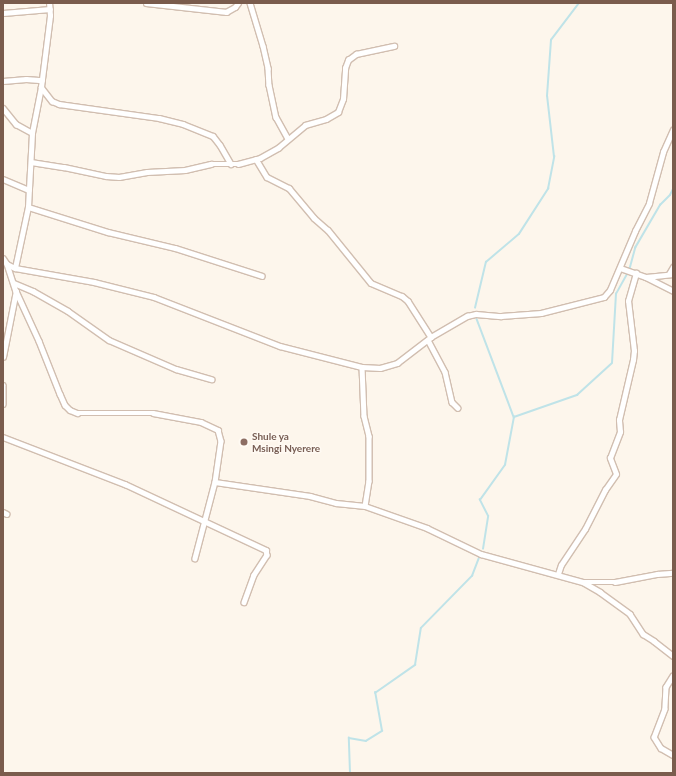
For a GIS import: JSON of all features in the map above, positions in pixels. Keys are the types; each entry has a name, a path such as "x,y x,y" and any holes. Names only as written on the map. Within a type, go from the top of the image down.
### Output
{"street":[{"path":"14,268 28,207 32,133 42,80 50,9 49,3"},
{"path":"146,3 226,12 235,8 238,3"},
{"path":"250,3 263,46 276,117 288,139"},
{"path":"3,13 50,9"},
{"path":"31,162 119,177 147,172 185,170 211,164 231,164 256,159 278,148 310,123 326,119 338,112 343,100 344,68 348,60 356,54 394,46"},
{"path":"3,81 26,79 42,80"},
{"path":"41,87 52,101 59,104 159,118 183,124 213,136 220,144 231,164"},
{"path":"3,108 16,124 32,133"},
{"path":"7,264 14,268 94,282 154,297 280,346 362,367 380,368 397,363 429,338 467,316 476,314 501,316 541,313 604,297 610,290 635,231 649,203 663,152 673,130"},
{"path":"256,159 267,176 289,188 314,218 328,230 371,283 408,301 429,338 445,372 452,402 458,408"},
{"path":"3,179 29,190"},
{"path":"28,207 108,232 176,248 262,276"},
{"path":"3,259 7,264 16,291 39,341 60,394 65,405 70,410 77,413 153,413 201,422 218,430 221,441 215,482 195,558"},
{"path":"646,277 671,274 673,267"},
{"path":"620,268 646,277 673,291"},
{"path":"558,574 561,564 585,529 605,490 616,474 610,458 620,432 619,420 633,356 628,301 636,273"},
{"path":"14,283 68,311 110,340 176,369 212,379"},
{"path":"3,354 16,291"},
{"path":"362,367 364,416 369,436 369,481 365,506"},
{"path":"3,385 3,404"},
{"path":"3,437 125,484 204,520 267,552 267,556 254,576 244,602"},
{"path":"215,482 310,496 336,503 365,506 427,528 481,554 583,582 600,592 630,614 643,634 673,656"},
{"path":"583,582 615,582 657,574 673,573"},
{"path":"673,676 666,687 665,710 654,737 661,748 673,755"}],"waterway":[{"path":"475,308 486,262 519,234 548,189 554,157 547,96 551,40 579,3"},
{"path":"483,549 488,516 480,500 505,465 514,417 577,395 612,363 616,294 629,271 635,248 660,205 670,195 673,189"},
{"path":"477,319 514,417"},
{"path":"350,773 349,738 366,741 382,731 375,693 415,665 421,628 472,576 479,558"}],"place":[{"name":"Shule ya Msingi Nyerere","path":"244,442"}]}
